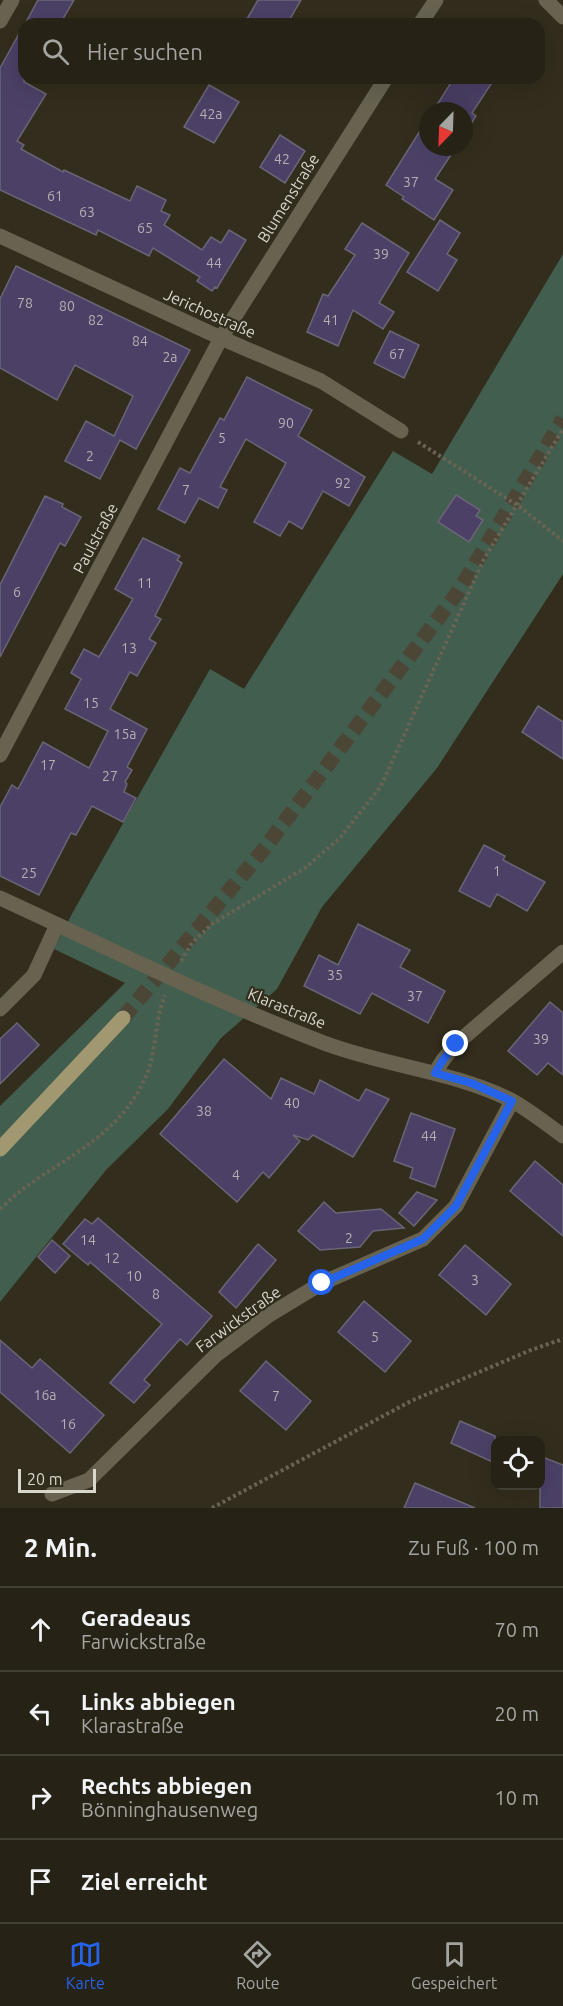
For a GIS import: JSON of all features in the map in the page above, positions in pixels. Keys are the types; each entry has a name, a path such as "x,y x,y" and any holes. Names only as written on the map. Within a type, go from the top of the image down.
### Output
{"main road":[{"path":"0,1149 123,1018"}],"street":[{"path":"0,21 12,0"},
{"path":"424,18 436,0"},
{"path":"546,0 563,17"},
{"name":"Blumenstraße","path":"221,338 382,84"},
{"name":"Jerichostraße","path":"0,236 221,338 321,381 401,431"},
{"name":"Paulstraße","path":"0,755 221,338"},
{"name":"Klarastraße","path":"0,898 246,1011 326,1044 471,1083 512,1101 563,1136"},
{"path":"0,1009 34,975 57,925"},
{"path":"435,1073 456,1044 563,952"},
{"name":"Farwickstraße","path":"52,1494 89,1480 216,1355 269,1315 322,1283 423,1239 456,1206 512,1101"}],"path":[{"path":"0,1209 23,1189 60,1166 105,1133 127,1109 148,1070 157,1034 160,1007 172,977 192,943 212,924 305,868 340,838 381,786 484,559 563,429"},
{"path":"401,431 517,505 563,541"},
{"path":"212,1508 411,1401 531,1350 563,1339"}],"green space":[{"path":"563,254 563,574 437,768 322,907 277,989 221,1038 168,1109 106,1170 0,1302 0,1106 125,983 54,949 73,912 210,669 244,689 393,451 432,474"}],"building":[{"path":"38,0 74,0 64,18 28,18"},
{"path":"258,0 301,0 290,18 248,18"},
{"path":"18,36 18,84 28,84 46,94 17,141 24,145 21,149 63,172 64,170 130,201 137,186 166,200 161,211 170,215 164,225 202,250 211,237 221,243 229,230 246,240 217,288 215,287 212,291 197,281 200,277 153,248 149,256 98,230 96,235 0,190 0,68"},
{"path":"450,84 491,84 473,111 473,102 439,102"},
{"path":"209,85 239,102 214,143 184,127"},
{"path":"419,132 419,156 450,156 435,179 453,190 434,220 402,199 404,197 386,185"},
{"path":"280,135 305,151 285,183 260,167"},
{"path":"440,220 460,233 447,254 457,260 438,291 407,272"},
{"path":"362,223 409,253 379,303 394,312 383,329 353,310 338,346 307,332 323,294 328,296 355,255 345,249"},
{"path":"16,266 190,350 136,449 120,440 100,479 65,461 86,421 114,436 133,396 75,365 57,400 0,368 0,299"},
{"path":"390,331 419,345 404,378 374,363"},
{"path":"247,377 312,410 298,436 365,477 349,506 323,491 302,529 289,521 280,536 254,522 286,463 246,439 220,487 227,490 218,508 199,498 185,523 158,509 180,468 190,473 220,418 224,420"},
{"path":"456,495 480,510 476,516 483,520 469,542 438,522"},
{"path":"45,496 63,504 62,507 81,517 65,546 60,543 0,657 0,585"},
{"path":"143,538 180,556 177,560 182,563 155,616 161,619 149,639 156,643 137,676 130,672 110,709 147,729 127,767 132,770 125,782 127,784 124,792 136,798 123,822 92,806 76,835 71,833 39,895 0,876 0,807 12,785 18,789 43,742 89,768 108,731 65,709 81,679 71,673 84,649 99,657 133,599 115,589"},
{"path":"538,706 563,722 563,759 522,732"},
{"path":"484,845 505,856 503,860 545,882 527,911 497,894 490,907 459,891"},
{"path":"358,924 410,950 400,967 445,991 428,1023 372,993 360,1014 304,986 319,955 338,965"},
{"path":"550,1002 563,1013 563,1075 548,1063 537,1075 508,1051"},
{"path":"17,1023 39,1045 0,1084 0,1039"},
{"path":"224,1059 271,1099 281,1078 314,1094 320,1080 359,1101 366,1089 389,1099 353,1157 313,1135 308,1140 293,1135 300,1141 269,1178 263,1172 237,1202 160,1134"},
{"path":"411,1113 455,1129 435,1187 410,1178 413,1168 394,1161"},
{"path":"535,1161 563,1185 563,1236 510,1191"},
{"path":"417,1192 437,1200 414,1226 399,1213"},
{"path":"324,1202 336,1213 381,1209 404,1228 373,1231 360,1247 320,1250 298,1231"},
{"path":"98,1218 212,1316 187,1345 180,1339 144,1380 150,1385 134,1403 110,1383 162,1324 90,1262 88,1265 63,1244 85,1219 92,1224"},
{"path":"52,1240 70,1256 55,1273 38,1257"},
{"path":"258,1244 276,1260 236,1308 219,1292"},
{"path":"465,1245 511,1284 486,1315 439,1275"},
{"path":"364,1301 411,1341 385,1372 338,1332"},
{"path":"0,1340 32,1368 40,1359 104,1415 70,1453 0,1392"},
{"path":"266,1361 311,1401 286,1430 240,1391"},
{"path":"460,1421 495,1436 491,1436 491,1461 451,1443"},
{"path":"545,1458 563,1465 563,1508 540,1508 540,1490 545,1490"},
{"path":"415,1483 475,1508 404,1508"}],"tunnel":[{"path":"123,1018 264,849 458,592 563,419"}],"route":[{"path":"322,1283 423,1239 456,1206 512,1101 471,1083 435,1073 456,1044"}]}
